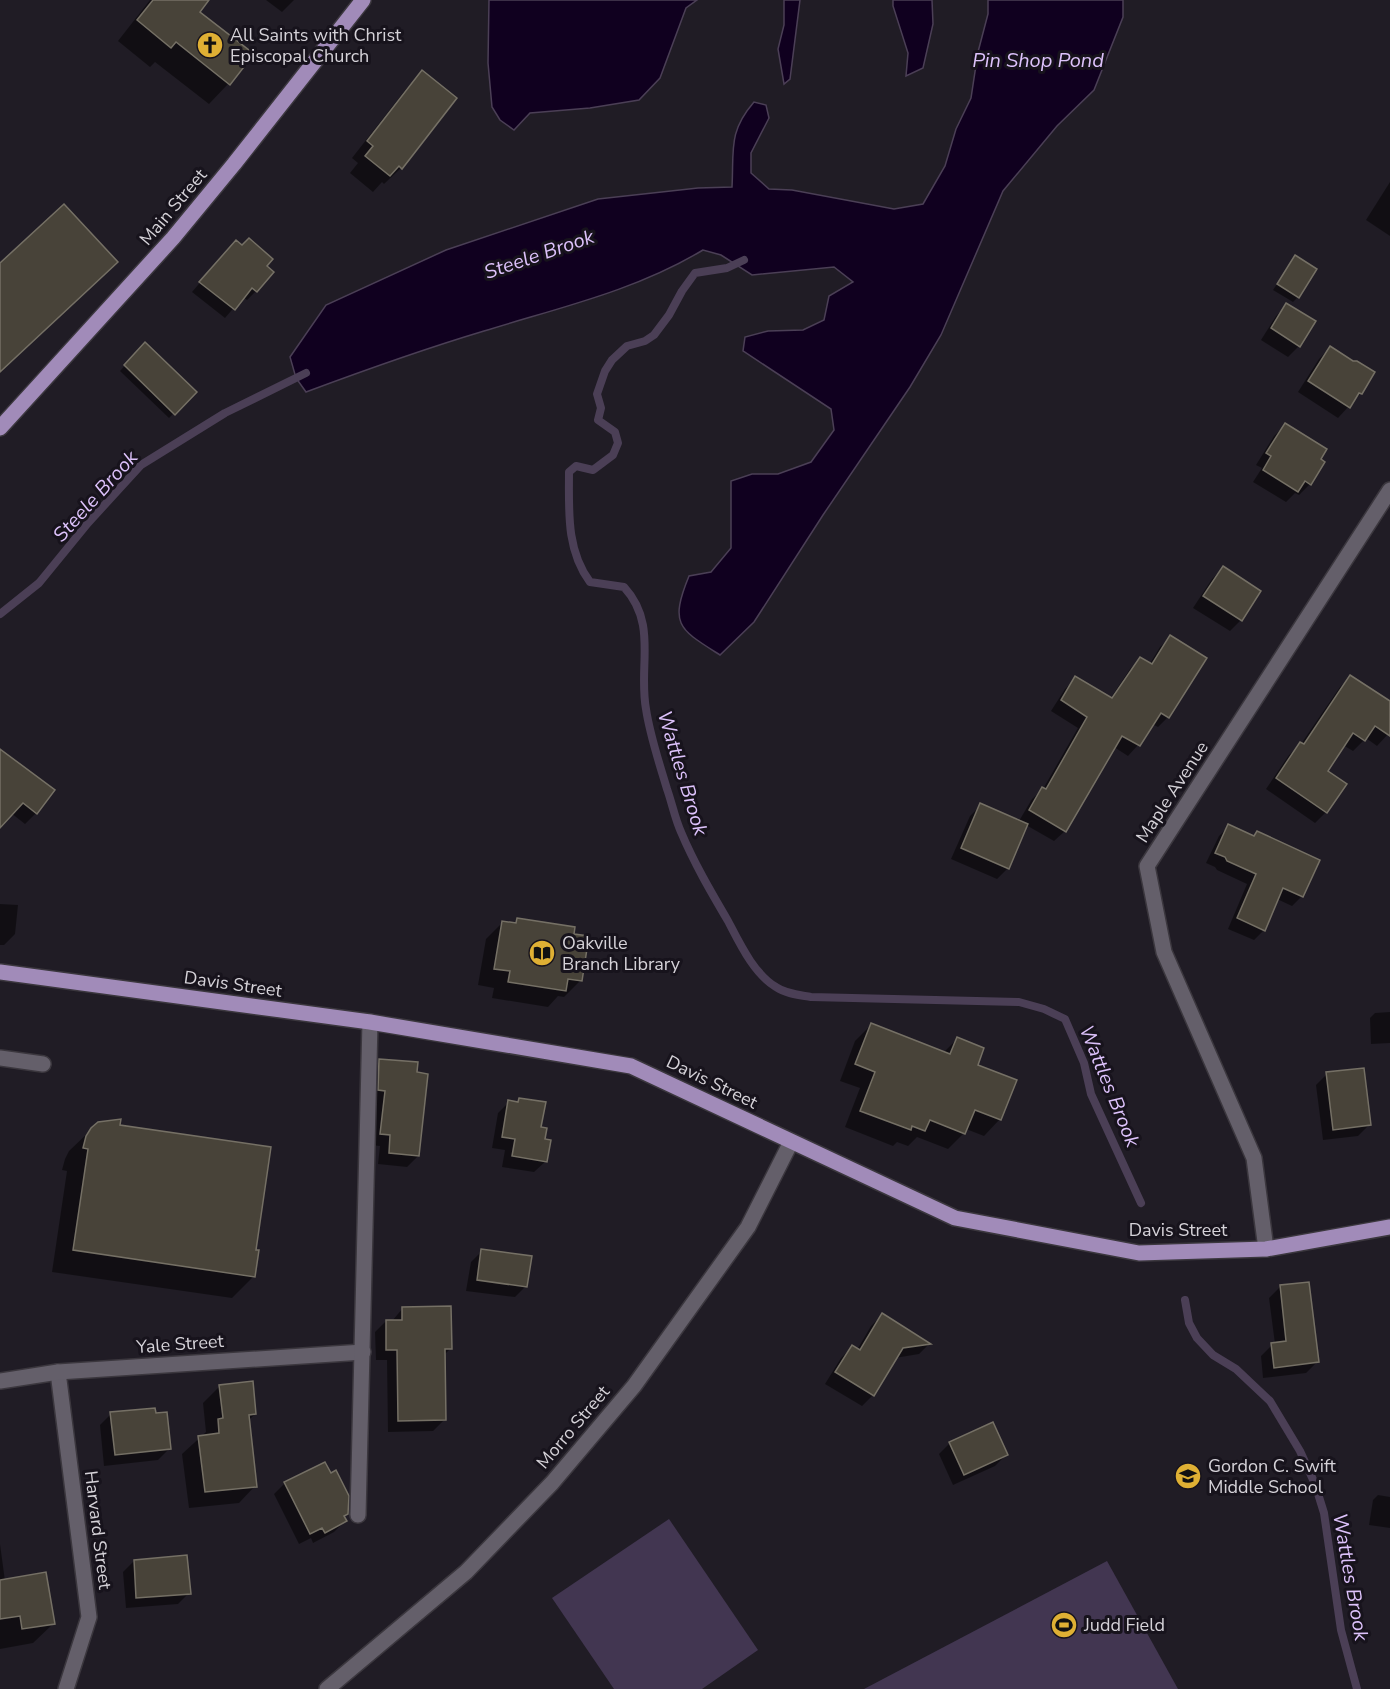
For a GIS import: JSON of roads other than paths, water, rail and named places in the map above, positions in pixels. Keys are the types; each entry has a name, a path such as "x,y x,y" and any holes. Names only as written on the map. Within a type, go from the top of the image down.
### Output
{"main road":[{"name":"Main Street","path":"0,428 174,238 363,0"},
{"name":"Davis Street","path":"0,972 370,1022 631,1066 955,1218 1139,1253 1266,1249 1390,1227"}],"street":[{"name":"Maple Avenue","path":"1266,1249 1254,1158 1164,952 1147,866 1390,490"},
{"path":"358,1515 370,1022"},
{"path":"0,1058 43,1064"},
{"name":"Morro Street","path":"327,1689 466,1572 552,1483 634,1386 748,1227 791,1142"},
{"name":"Yale Street","path":"0,1381 58,1372 363,1352"},
{"name":"Harvard Street","path":"58,1372 89,1617 66,1689"}],"water":[{"path":"489,0 697,0 686,8 660,78 639,100 590,108 530,113 514,130 500,120 492,107 488,63"},
{"path":"784,0 800,0 790,79 784,84 778,49 784,25"},
{"name":"Pin Shop Pond","path":"893,0 932,0 933,24 923,68 906,76 908,53"},
{"name":"Pin Shop Pond","path":"988,0 1123,0 1123,17 1094,90 1057,126 1003,191 941,335 910,387 754,622 720,655 695,639 682,624 679,616 683,592 689,576 711,572 731,548 731,481 752,474 778,474 811,462 834,430 831,409 743,351 745,337 768,331 803,330 824,320 829,296 853,282 834,267 752,275 721,255 703,250 623,288 439,345 306,392 296,378 290,357 326,305 446,250 598,199 698,188 732,187 736,132 754,102 766,105 769,118 751,153 751,173 769,189 792,190 894,209 923,204 945,166 956,129 971,98 978,52 988,14"}],"waterway":[{"name":"Wattles Brook","path":"744,260 727,268 695,273 654,335 645,341 627,346 612,360 605,371 597,394 601,408 598,420 615,432 618,443 613,455 593,470 576,466 569,472 570,529 582,570 590,582 624,587 641,616 645,646 644,693 648,719 655,749 686,844 748,958 768,981 780,989 811,997 1019,1002 1044,1009 1065,1019 1084,1063 1091,1094 1141,1203"},
{"name":"Steele Brook","path":"0,614 39,583 88,523 141,465 225,413 306,373"},
{"name":"Wattles Brook","path":"1185,1300 1189,1323 1197,1338 1213,1355 1236,1369 1270,1401 1300,1451 1315,1484 1324,1513 1341,1630 1357,1689"}],"place":[{"name":"All Saints with Christ Episcopal Church","path":"210,45"},
{"name":"Oakville Branch Library","path":"542,953"},
{"name":"Gordon C. Swift Middle School","path":"1188,1476"},
{"name":"Judd Field","path":"1064,1625"}]}
